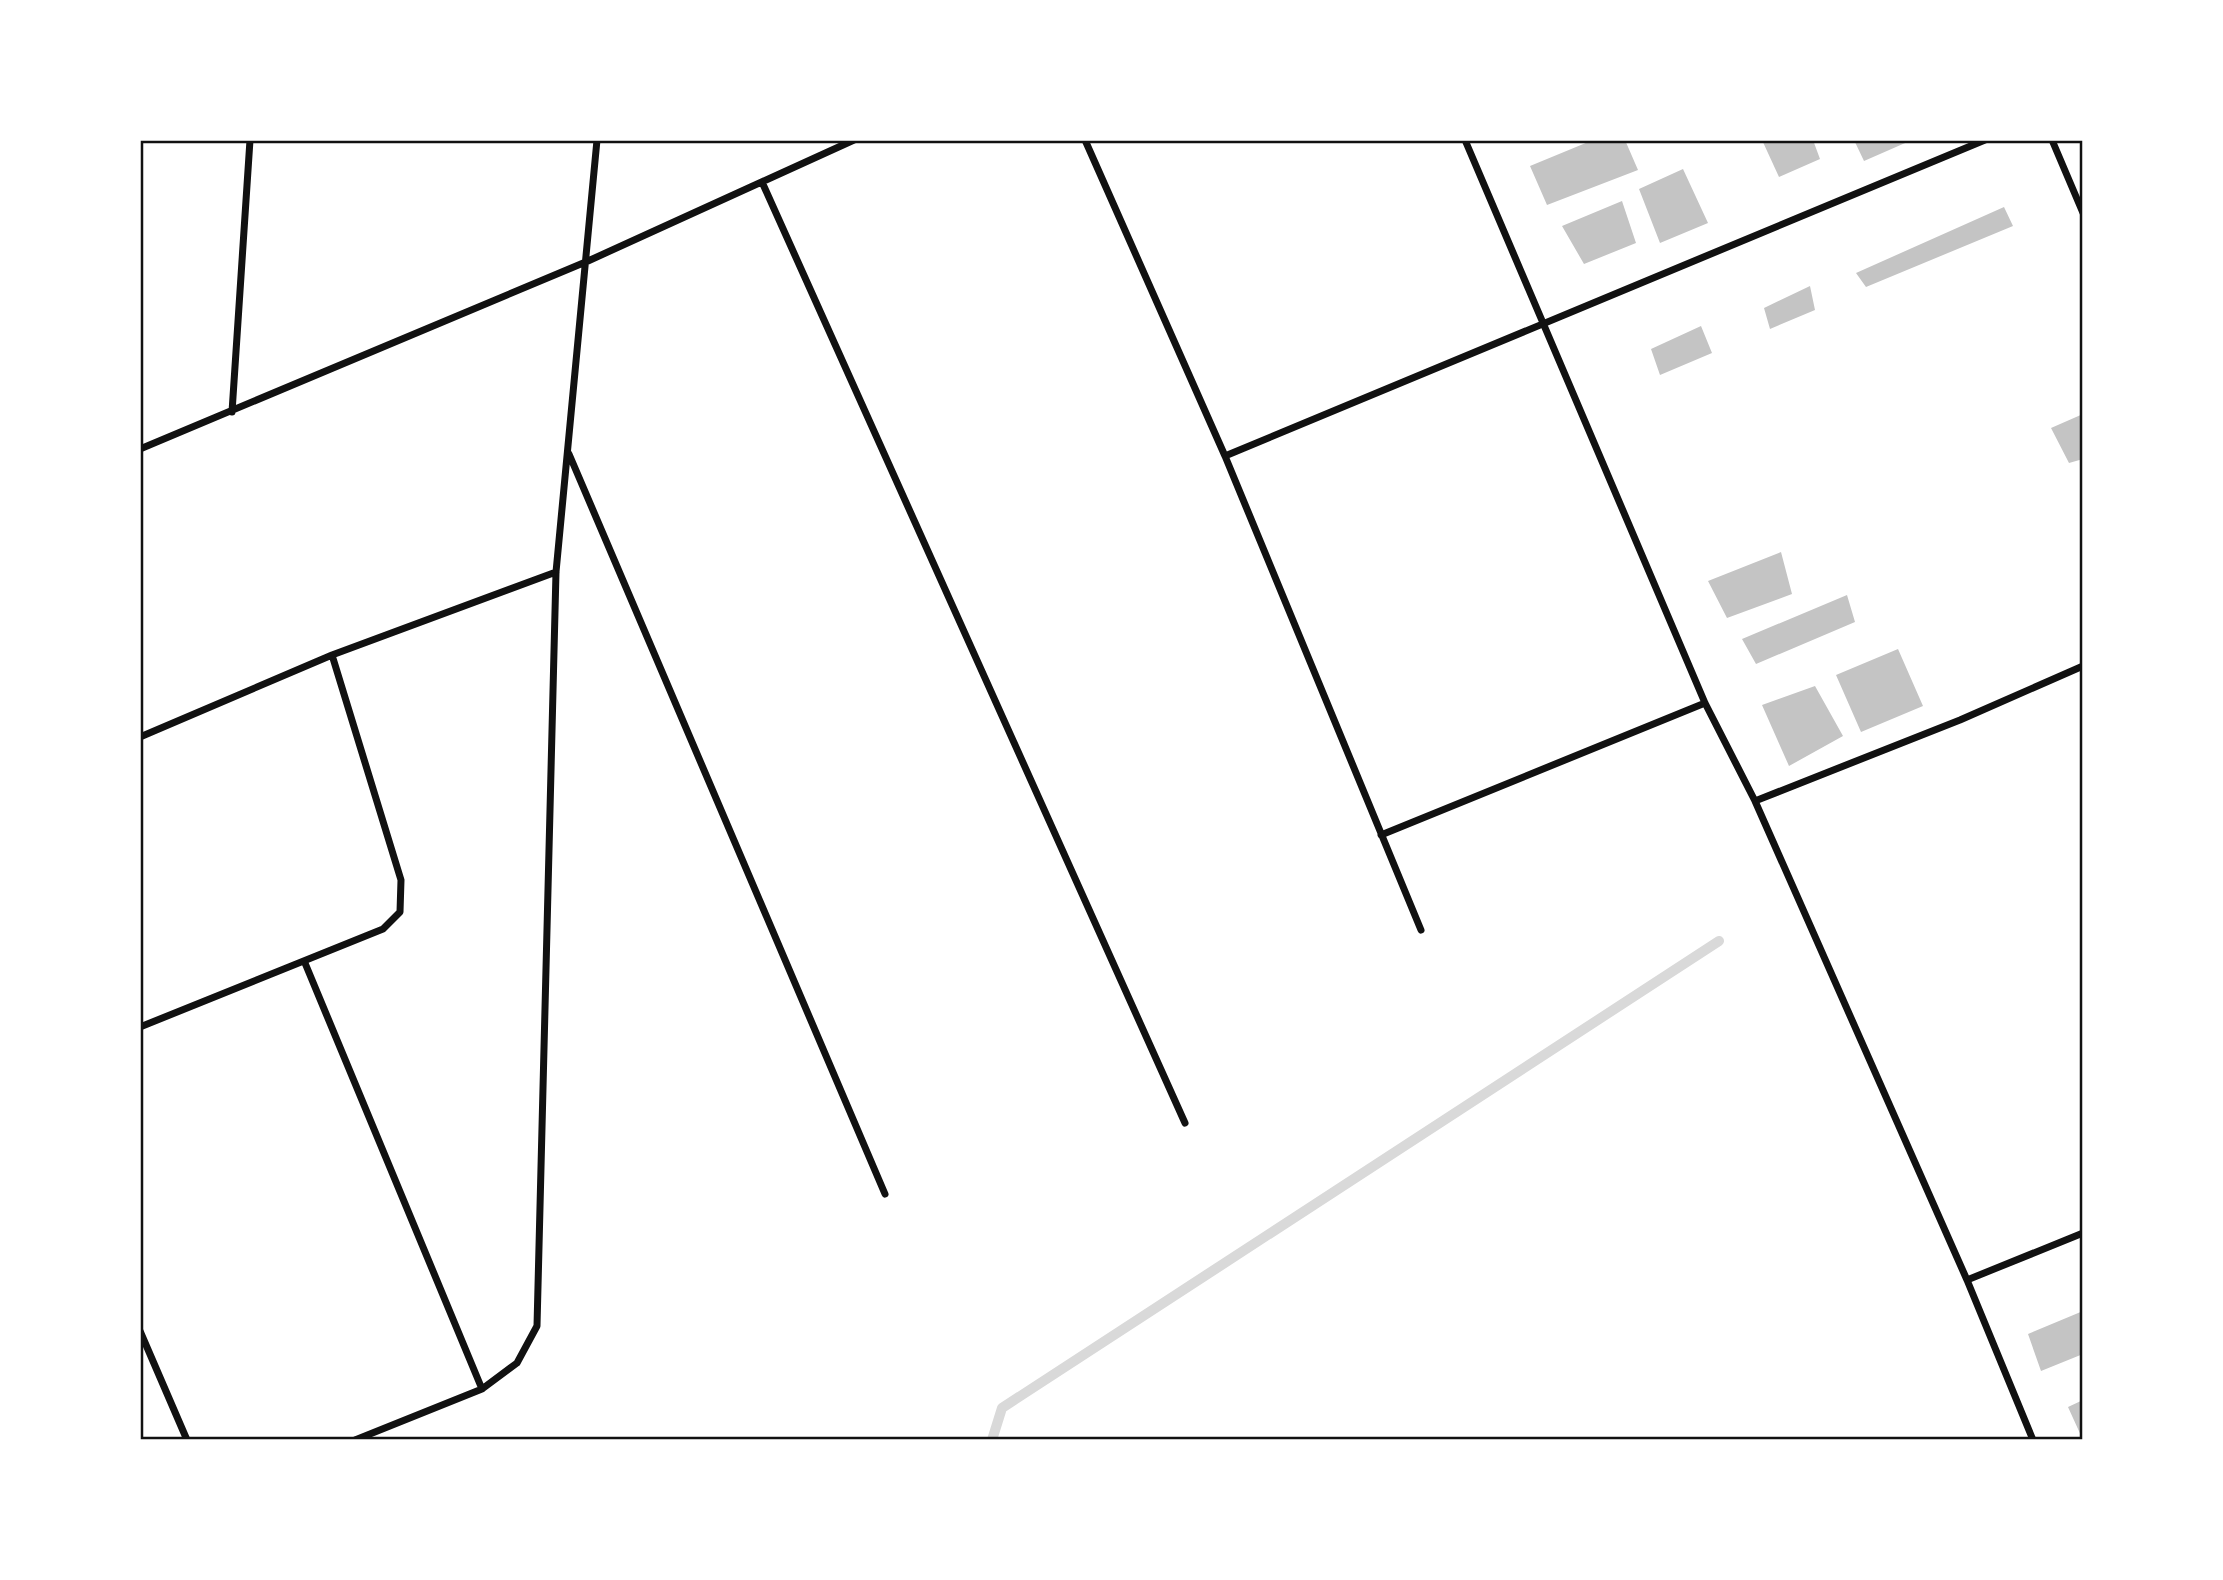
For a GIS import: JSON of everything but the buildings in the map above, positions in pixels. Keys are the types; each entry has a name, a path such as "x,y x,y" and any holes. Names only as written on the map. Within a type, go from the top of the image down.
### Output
{"street":[{"path":"232,412 250,140"},
{"path":"355,1440 482,1389 517,1363 537,1326 556,572 588,261 597,140"},
{"path":"140,449 588,261 855,140"},
{"path":"1085,140 1225,456 1422,930"},
{"path":"1465,140 1705,702 1755,801 1967,1280 2033,1440"},
{"path":"1225,456 1985,140"},
{"path":"2052,140 2083,213"},
{"path":"762,181 1185,1123"},
{"path":"569,453 885,1194"},
{"path":"140,737 332,655 556,572"},
{"path":"140,1027 305,963 383,929 400,912 401,880 332,655"},
{"path":"1755,801 1960,720 2083,666"},
{"path":"1381,835 1705,702"},
{"path":"305,963 482,1389"},
{"path":"1967,1280 2083,1233"},
{"path":"140,1331 187,1440"}],"waterway":[{"path":"992,1440 1002,1408 1719,941"}]}
